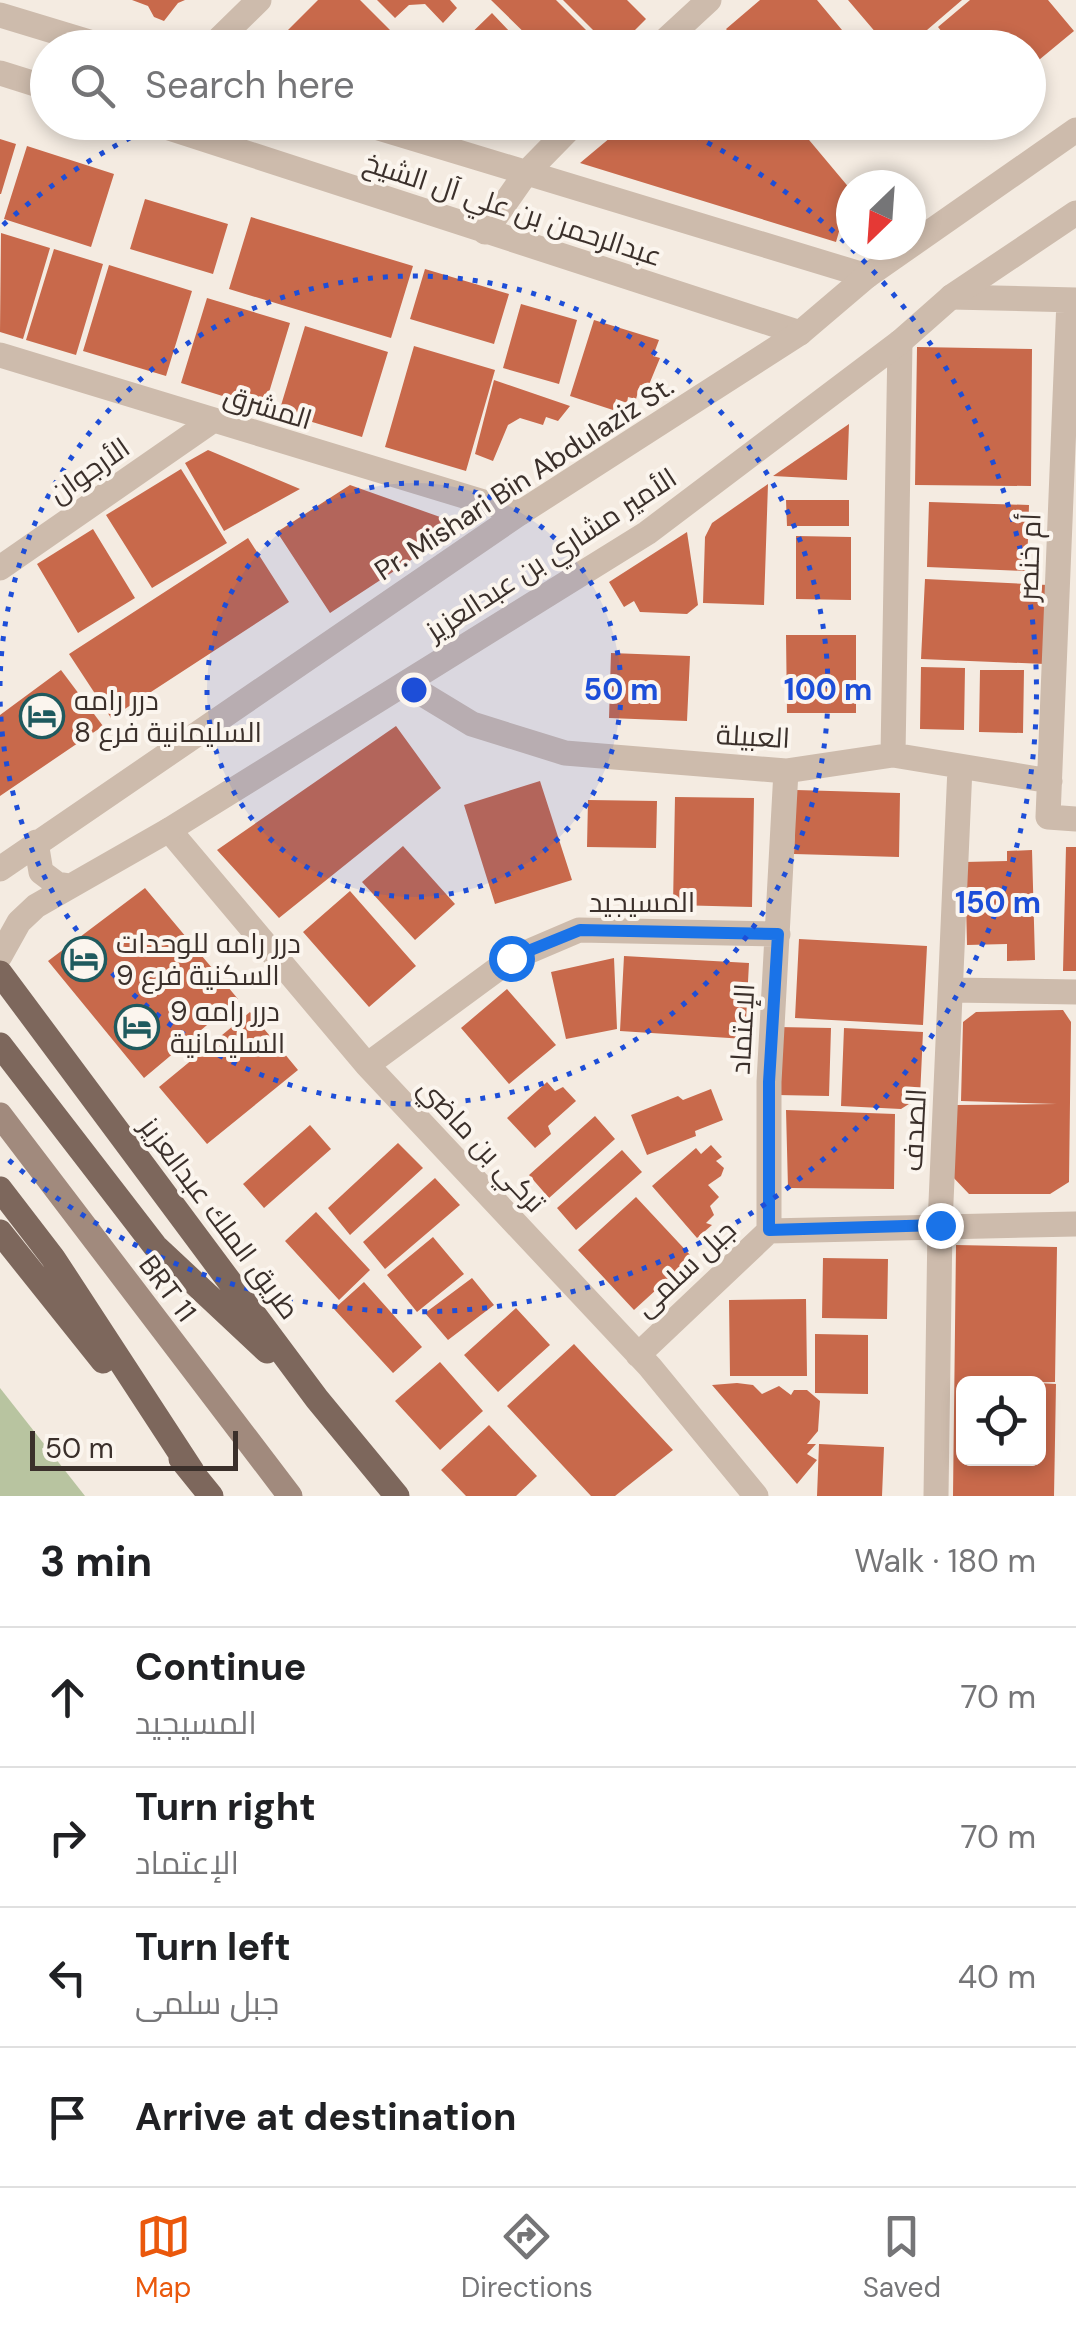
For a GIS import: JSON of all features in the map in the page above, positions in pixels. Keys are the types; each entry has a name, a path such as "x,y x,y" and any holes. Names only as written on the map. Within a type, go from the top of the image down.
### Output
{"main road":[{"name":"طريق الملك عبدالعزيز","path":"0,972 318,1399 396,1496"},
{"path":"0,1046 156,1246 318,1399"},
{"name":"BRT 11","path":"0,1115 290,1496"},
{"path":"0,1189 53,1258 192,1472"},
{"path":"0,1232 210,1496"}],"street":[{"path":"228,30 259,0"},
{"path":"676,30 709,0"},
{"path":"0,14 51,30"},
{"path":"0,73 30,82"},
{"name":"Pr. Mishari Bin Abdulaziz St.","path":"0,869 520,513 800,333 867,276 1076,130"},
{"name":"عبدالرحمن بن علي آل الشيخ","path":"206,140 800,333"},
{"path":"418,140 867,276"},
{"path":"485,232 526,173 558,140"},
{"name":"الأمير مشاري بن عبدالعزيز","path":"0,956 19,922 36,906 169,830 647,533 900,342 952,297 1076,214"},
{"path":"952,297 1072,300"},
{"name":"أم خنصر","path":"1072,300 1048,818 1076,819"},
{"path":"893,755 900,342"},
{"name":"المشرق","path":"0,355 520,513"},
{"name":"الأرجوان","path":"0,568 212,421"},
{"name":"العبيلة","path":"406,684 472,724 565,752 786,770 893,755 1050,781"},
{"name":"الصدف","path":"936,1496 940,1225 960,767"},
{"name":"الإعتماد","path":"769,1230 769,1082 786,770"},
{"name":"تركي بن ماضي","path":"169,830 367,1066 638,1355 756,1496"},
{"path":"36,842 41,872 57,884 70,886"},
{"name":"المسيجيد","path":"367,1066 511,958 580,930 778,934"},
{"path":"951,990 1076,992"},
{"name":"جبل سلمى","path":"638,1355 769,1230 1076,1224"}],"green space":[{"path":"0,1388 85,1496 0,1496"}],"building":[{"path":"132,0 185,0 164,21 154,17 148,6"},
{"path":"318,0 360,0 390,30 288,30"},
{"path":"377,0 450,0 457,8 443,23 425,4 409,5 395,18"},
{"path":"491,0 556,0 586,30 522,30"},
{"path":"563,0 627,0 646,19 635,30 593,30"},
{"path":"760,0 817,0 842,30 727,30"},
{"path":"848,0 962,0 927,30 874,30"},
{"path":"970,0 1048,0 1074,31 1046,54 1046,30 938,27"},
{"path":"492,13 508,30 475,30"},
{"path":"0,139 16,144 1,194 0,194"},
{"path":"607,140 809,140 836,172 836,242 580,163"},
{"path":"27,146 114,174 91,247 4,219"},
{"path":"145,199 228,224 213,274 130,249"},
{"path":"251,217 413,266 391,338 229,289"},
{"path":"1,233 50,248 23,339 0,332"},
{"path":"54,249 103,264 76,355 26,340"},
{"path":"109,265 192,291 166,376 83,351"},
{"path":"425,269 509,294 494,344 410,319"},
{"path":"207,298 290,323 264,409 181,383"},
{"path":"521,304 577,320 559,384 503,368"},
{"path":"594,320 659,340 653,356 660,358 648,387 640,385 636,399 628,397 627,403 616,399 613,410 570,396"},
{"path":"305,326 388,352 362,437 279,412"},
{"path":"414,346 495,370 466,471 385,447"},
{"path":"917,347 1032,349 1031,486 915,485"},
{"path":"494,380 570,406 558,421 546,417 543,425 520,418 508,425 493,461 475,454"},
{"path":"849,424 847,480 773,476"},
{"path":"208,450 300,489 224,531 185,463"},
{"path":"181,469 227,543 152,588 106,515"},
{"path":"768,484 764,605 703,603 705,537 712,523"},
{"path":"350,485 457,523 457,530 330,613 277,532"},
{"path":"786,500 849,500 849,526 787,526"},
{"path":"929,502 1029,505 1027,571 927,567"},
{"path":"93,529 135,598 78,633 37,564"},
{"path":"687,532 698,605 687,614 640,612 634,601 624,607 609,582"},
{"path":"796,536 851,537 851,600 796,599"},
{"path":"248,538 289,602 111,718 69,654"},
{"path":"925,579 1048,585 1045,664 921,659"},
{"path":"786,635 856,635 856,713 787,713"},
{"path":"611,653 690,656 687,721 609,718"},
{"path":"921,667 965,668 964,730 920,729"},
{"path":"61,670 103,726 0,796 0,715"},
{"path":"980,670 1024,670 1023,733 979,732"},
{"path":"396,726 441,788 279,918 217,850"},
{"path":"540,781 572,880 495,904 464,805"},
{"path":"796,790 900,793 899,857 794,854"},
{"path":"675,797 754,798 752,907 673,905"},
{"path":"588,800 657,801 656,848 587,847"},
{"path":"403,846 455,904 415,940 362,882"},
{"path":"1066,847 1076,847 1076,971 1063,971"},
{"path":"1032,850 1035,960 1007,961 1007,944 967,945 965,862 1007,861 1007,851"},
{"path":"145,888 238,999 144,1078 48,961"},
{"path":"350,891 416,966 369,1007 303,932"},
{"path":"799,939 927,946 923,1025 795,1018"},
{"path":"624,956 749,963 745,1039 620,1031"},
{"path":"614,958 617,1029 566,1039 551,972"},
{"path":"507,989 556,1045 509,1084 461,1028"},
{"path":"1063,1010 1071,1022 1069,1182 1050,1194 969,1194 951,1175 956,1105 1057,1104 961,1101 963,1022 976,1012"},
{"path":"250,1012 298,1070 207,1144 159,1087"},
{"path":"778,1027 831,1028 829,1096 777,1095"},
{"path":"844,1028 923,1032 920,1097 901,1109 841,1106"},
{"path":"547,1082 555,1091 563,1087 576,1101 548,1126 551,1134 535,1148 507,1118"},
{"path":"711,1089 723,1120 695,1131 696,1136 647,1155 631,1115 678,1096 683,1100"},
{"path":"786,1110 895,1114 894,1189 788,1188"},
{"path":"595,1116 615,1139 549,1198 529,1175"},
{"path":"310,1125 331,1149 264,1208 243,1184"},
{"path":"398,1143 423,1168 350,1235 328,1208"},
{"path":"711,1145 722,1157 716,1161 724,1168 721,1176 708,1185 719,1197 710,1206 714,1215 706,1223 712,1225 697,1238 652,1186 696,1148 701,1154"},
{"path":"622,1150 642,1172 576,1230 557,1208"},
{"path":"435,1178 460,1205 385,1269 363,1242"},
{"path":"636,1197 692,1257 634,1310 578,1250"},
{"path":"316,1212 370,1270 339,1300 285,1241"},
{"path":"433,1237 464,1274 417,1312 387,1275"},
{"path":"956,1245 1057,1247 1055,1382 1046,1382 1046,1376 956,1376 956,1466 1046,1466 1046,1383 1056,1384 1054,1496 953,1496"},
{"path":"823,1258 888,1259 887,1319 822,1318"},
{"path":"472,1278 494,1305 448,1340 425,1313"},
{"path":"364,1282 422,1347 393,1373 334,1309"},
{"path":"806,1299 807,1376 730,1376 729,1300"},
{"path":"516,1308 550,1345 498,1392 464,1355"},
{"path":"815,1334 868,1335 868,1394 815,1393"},
{"path":"574,1344 673,1450 615,1496 591,1496 507,1406"},
{"path":"440,1362 483,1411 440,1450 395,1401"},
{"path":"712,1385 753,1385 762,1394 779,1386 791,1395 794,1390 807,1390 820,1401 818,1431 807,1444 816,1444 807,1454 817,1460 797,1484"},
{"path":"489,1425 537,1476 516,1496 466,1496 441,1470"},
{"path":"819,1444 884,1447 882,1496 817,1496"}],"place":[{"name":"درر رامه السليمانية فرع 8","path":"42,716"},
{"name":"درر رامه للوحدات السكنية فرع 9","path":"84,959"},
{"name":"درر رامه 9 السليمانية","path":"137,1027"}],"route":[{"path":"511,958 580,930 778,934 769,1082 769,1230 940,1225"}]}
